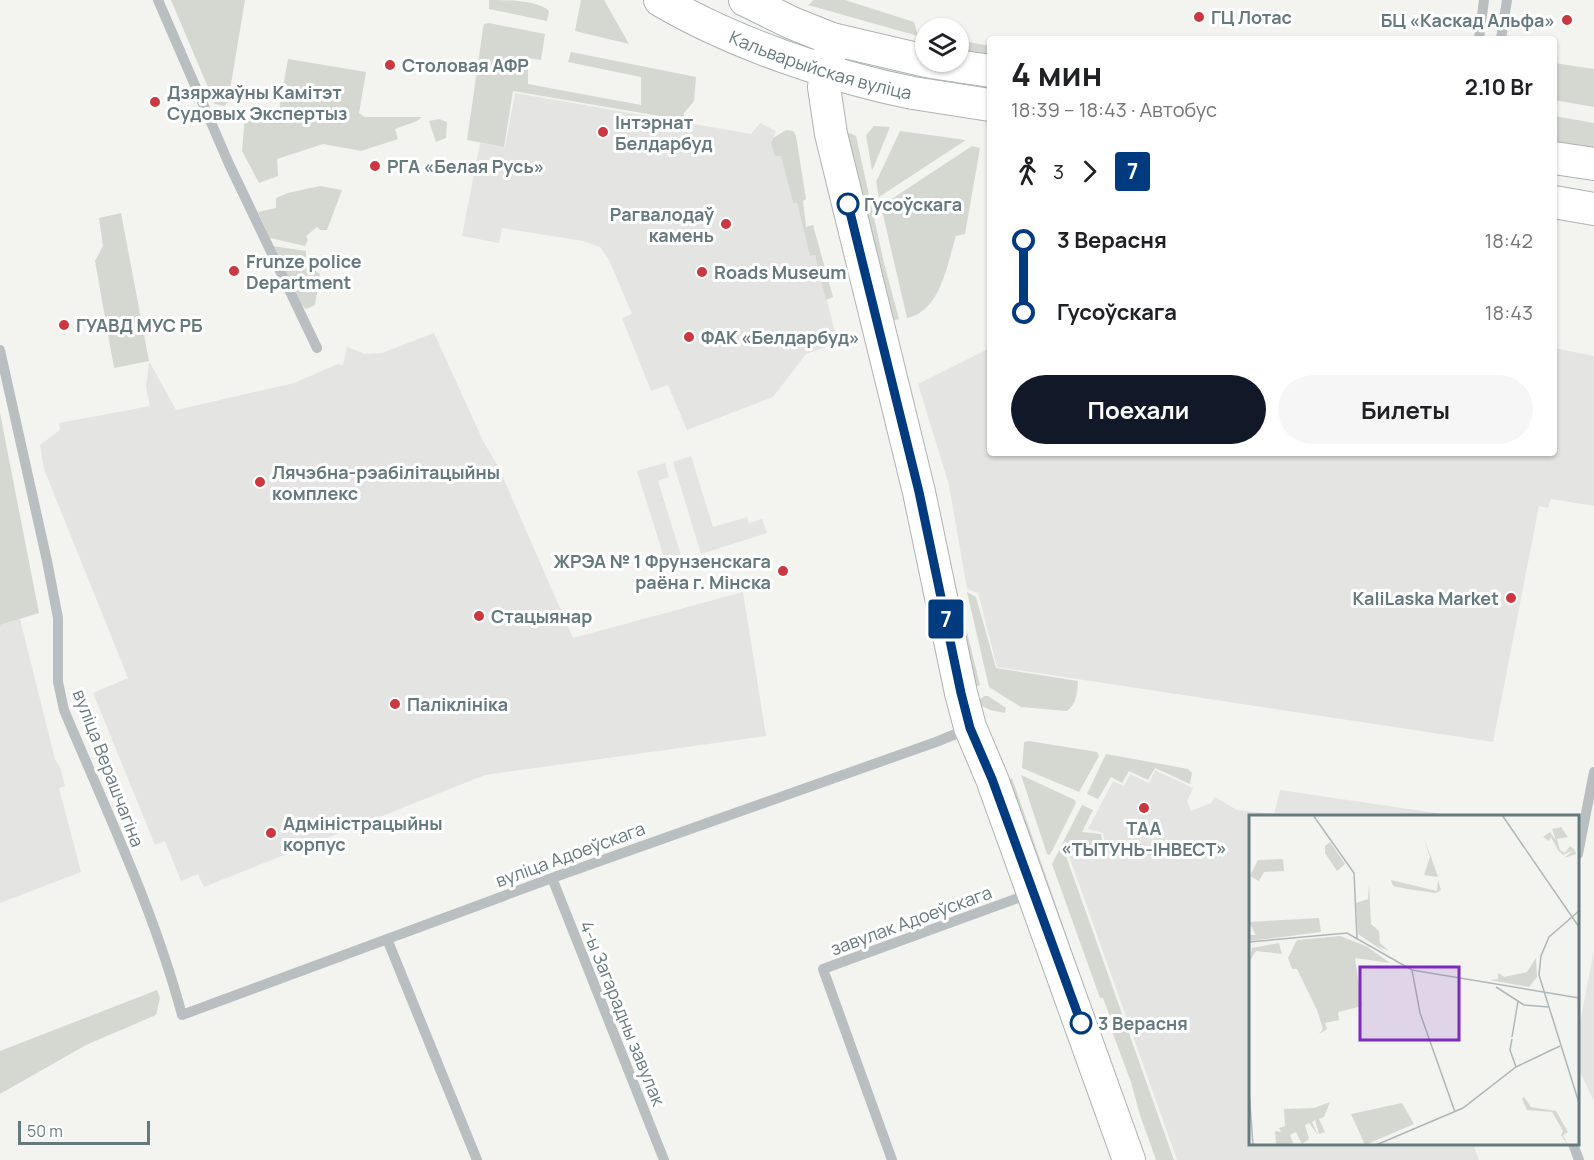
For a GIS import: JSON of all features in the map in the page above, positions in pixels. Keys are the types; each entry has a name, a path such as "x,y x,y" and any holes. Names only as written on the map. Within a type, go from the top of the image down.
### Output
{"main road":[{"name":"Кальварыйская вуліца","path":"660,0 685,15 757,46 826,70 912,92 987,104"},
{"name":"Кальварыйская вуліца","path":"745,0 832,39 915,58"},
{"path":"832,39 824,87 833,144 919,492 970,728 992,779 1129,1160"},
{"name":"Кальварыйская вуліца","path":"969,68 987,71"},
{"path":"1557,203 1594,209"}],"street":[{"path":"158,0 229,164 317,348"},
{"path":"1479,36 1484,0"},
{"path":"1501,36 1507,0"},
{"name":"вуліца Верашчагіна","path":"0,350 58,618 58,682 64,710 130,868 170,974 182,1015"},
{"name":"вуліца Адоеўскага","path":"182,1015 552,878 970,728"},
{"path":"1579,849 1594,772"},
{"name":"4-ы Загарадны завулак","path":"552,878 664,1160"},
{"name":"завулак Адоеўскага","path":"892,1160 823,969 1032,893"},
{"path":"387,939 477,1160"},
{"path":"1574,1145 1579,1160"}],"shaded area":[{"path":"171,0 245,0 228,102 224,106 215,104"},
{"path":"489,0 521,1 544,7 549,11 547,21 489,9"},
{"path":"581,0 604,0 629,44 575,31"},
{"path":"814,0 845,0 914,22 915,35 808,5"},
{"path":"484,24 545,34 541,60 528,58 528,84 641,105 641,77 568,62 571,52 696,77 694,101 684,113 683,120 513,91 504,147 467,140 483,28"},
{"path":"969,42 987,45 987,56 969,52"},
{"path":"288,59 366,72 359,113 364,117 422,117 395,129 398,139 361,151 323,144 277,159 278,176 259,183 242,151 245,115 277,121"},
{"path":"1557,63 1594,69 1594,107 1557,101"},
{"path":"515,93 751,134 760,123 776,131 771,143 781,155 793,203 797,203 810,255 815,255 838,343 806,354 773,397 687,430 668,385 651,391 622,318 632,314 609,260 600,247 583,241 502,228 499,243 462,236 480,143 505,147"},
{"path":"1557,117 1594,123 1594,149 1557,143"},
{"path":"439,119 447,122 446,138 436,142 429,121"},
{"path":"874,126 890,127 872,171 866,135"},
{"path":"786,130 793,131 796,136 806,199 803,201 806,227 813,225 833,297 826,300 815,255 810,256 797,203 793,203 781,156 775,156 771,143 773,138"},
{"path":"900,131 966,140 879,197 876,182"},
{"path":"847,132 856,136 899,319 889,322 846,137"},
{"path":"972,146 980,148 965,234 956,236 946,272 935,296 918,314 907,318 881,206"},
{"path":"320,186 342,190 327,230 320,230 317,227 306,236 308,240 305,246 270,238 258,212 276,208 276,198"},
{"path":"121,213 149,361 114,368 95,261 103,246 99,218"},
{"path":"273,246 306,251 306,259 310,267 320,274 315,305 306,309 302,305"},
{"path":"434,333 484,443 498,466 573,638 743,592 766,736 485,775 204,887 198,874 181,881 165,841 155,845 93,693 128,678 44,469 40,445 60,430 59,423 150,406 146,387 149,361 176,410 294,383 338,364 343,365 347,347 365,354 382,353"},
{"path":"1557,349 1594,356 1594,506 1551,499 1548,508 1539,506 1493,742 997,667 978,593 967,589 949,485 918,384 987,350 987,456 1557,456"},
{"path":"0,413 39,613 0,625"},
{"path":"691,456 713,527 747,517 749,523 762,519 767,533 701,554 673,462"},
{"path":"665,463 669,477 658,481 683,562 667,567 637,471"},
{"path":"935,501 980,685 974,687"},
{"path":"967,592 976,597 996,668 1078,681 1075,701 1067,711 1021,707 989,687"},
{"path":"20,619 55,759 60,767 65,786 59,788 81,872 0,903 0,625"},
{"path":"988,696 1006,708 1005,713 982,706 978,701"},
{"path":"1024,742 1097,752 1099,756 1079,792 1022,768"},
{"path":"1106,754 1188,769 1192,773 1190,784 1155,768 1148,780 1129,771 1122,783 1111,777 1098,799 1087,794"},
{"path":"1155,770 1193,788 1187,801 1191,811 1211,803 1215,797 1237,810 1274,814 1280,790 1443,815 1249,815 1249,1145 1473,1145 1479,1160 1177,1160 1069,856 1105,842 1103,833 1088,829 1113,781 1124,786 1130,774 1149,783"},
{"path":"1021,775 1075,800 1076,803 1050,855 1047,854"},
{"path":"1012,778 1088,998 1074,972 1006,780"},
{"path":"1082,805 1093,810 1082,832 1101,834 1102,840 1066,856 1174,1160 1156,1160 1131,1082 1107,1018 1110,1017 1103,998 1100,998 1052,864"},
{"path":"1594,949 1594,1101 1579,1070 1579,1029"},
{"path":"157,990 160,998 156,1015 86,1045 0,1094 0,1051"}],"bus line":[{"name":"7","path":"848,204 919,492 970,728 992,779 1081,1023"}],"place":[{"name":"ГЦ Лотас","path":"1199,17"},
{"name":"БЦ «Каскад Альфа»","path":"1567,20"},
{"name":"Столовая АФР","path":"390,65"},
{"name":"Дзяржаўны Камітэт Судовых Экспертыз","path":"155,102"},
{"name":"Інтэрнат Белдарбуд","path":"603,132"},
{"name":"РГА «Белая Русь»","path":"375,166"},
{"name":"Гусоўскага","path":"848,204"},
{"name":"Рагвалодаў камень","path":"726,224"},
{"name":"Frunze police Department","path":"234,271"},
{"name":"Roads Museum","path":"702,272"},
{"name":"ГУАВД МУС РБ","path":"64,325"},
{"name":"ФАК «Белдарбуд»","path":"689,337"},
{"name":"Лячэбна-рэабілітацыйны комплекс","path":"260,482"},
{"name":"ЖРЭА № 1 Фрунзенскага раёна г. Мінска","path":"783,571"},
{"name":"KaliLaska Market","path":"1511,598"},
{"name":"Стацыянар","path":"479,616"},
{"name":"Паліклініка","path":"395,704"},
{"name":"ТАА «ТЫТУНЬ-IНВЕСТ»","path":"1144,808"},
{"name":"Адміністрацыйны корпус","path":"271,833"},
{"name":"3 Верасня","path":"1081,1023"}]}
